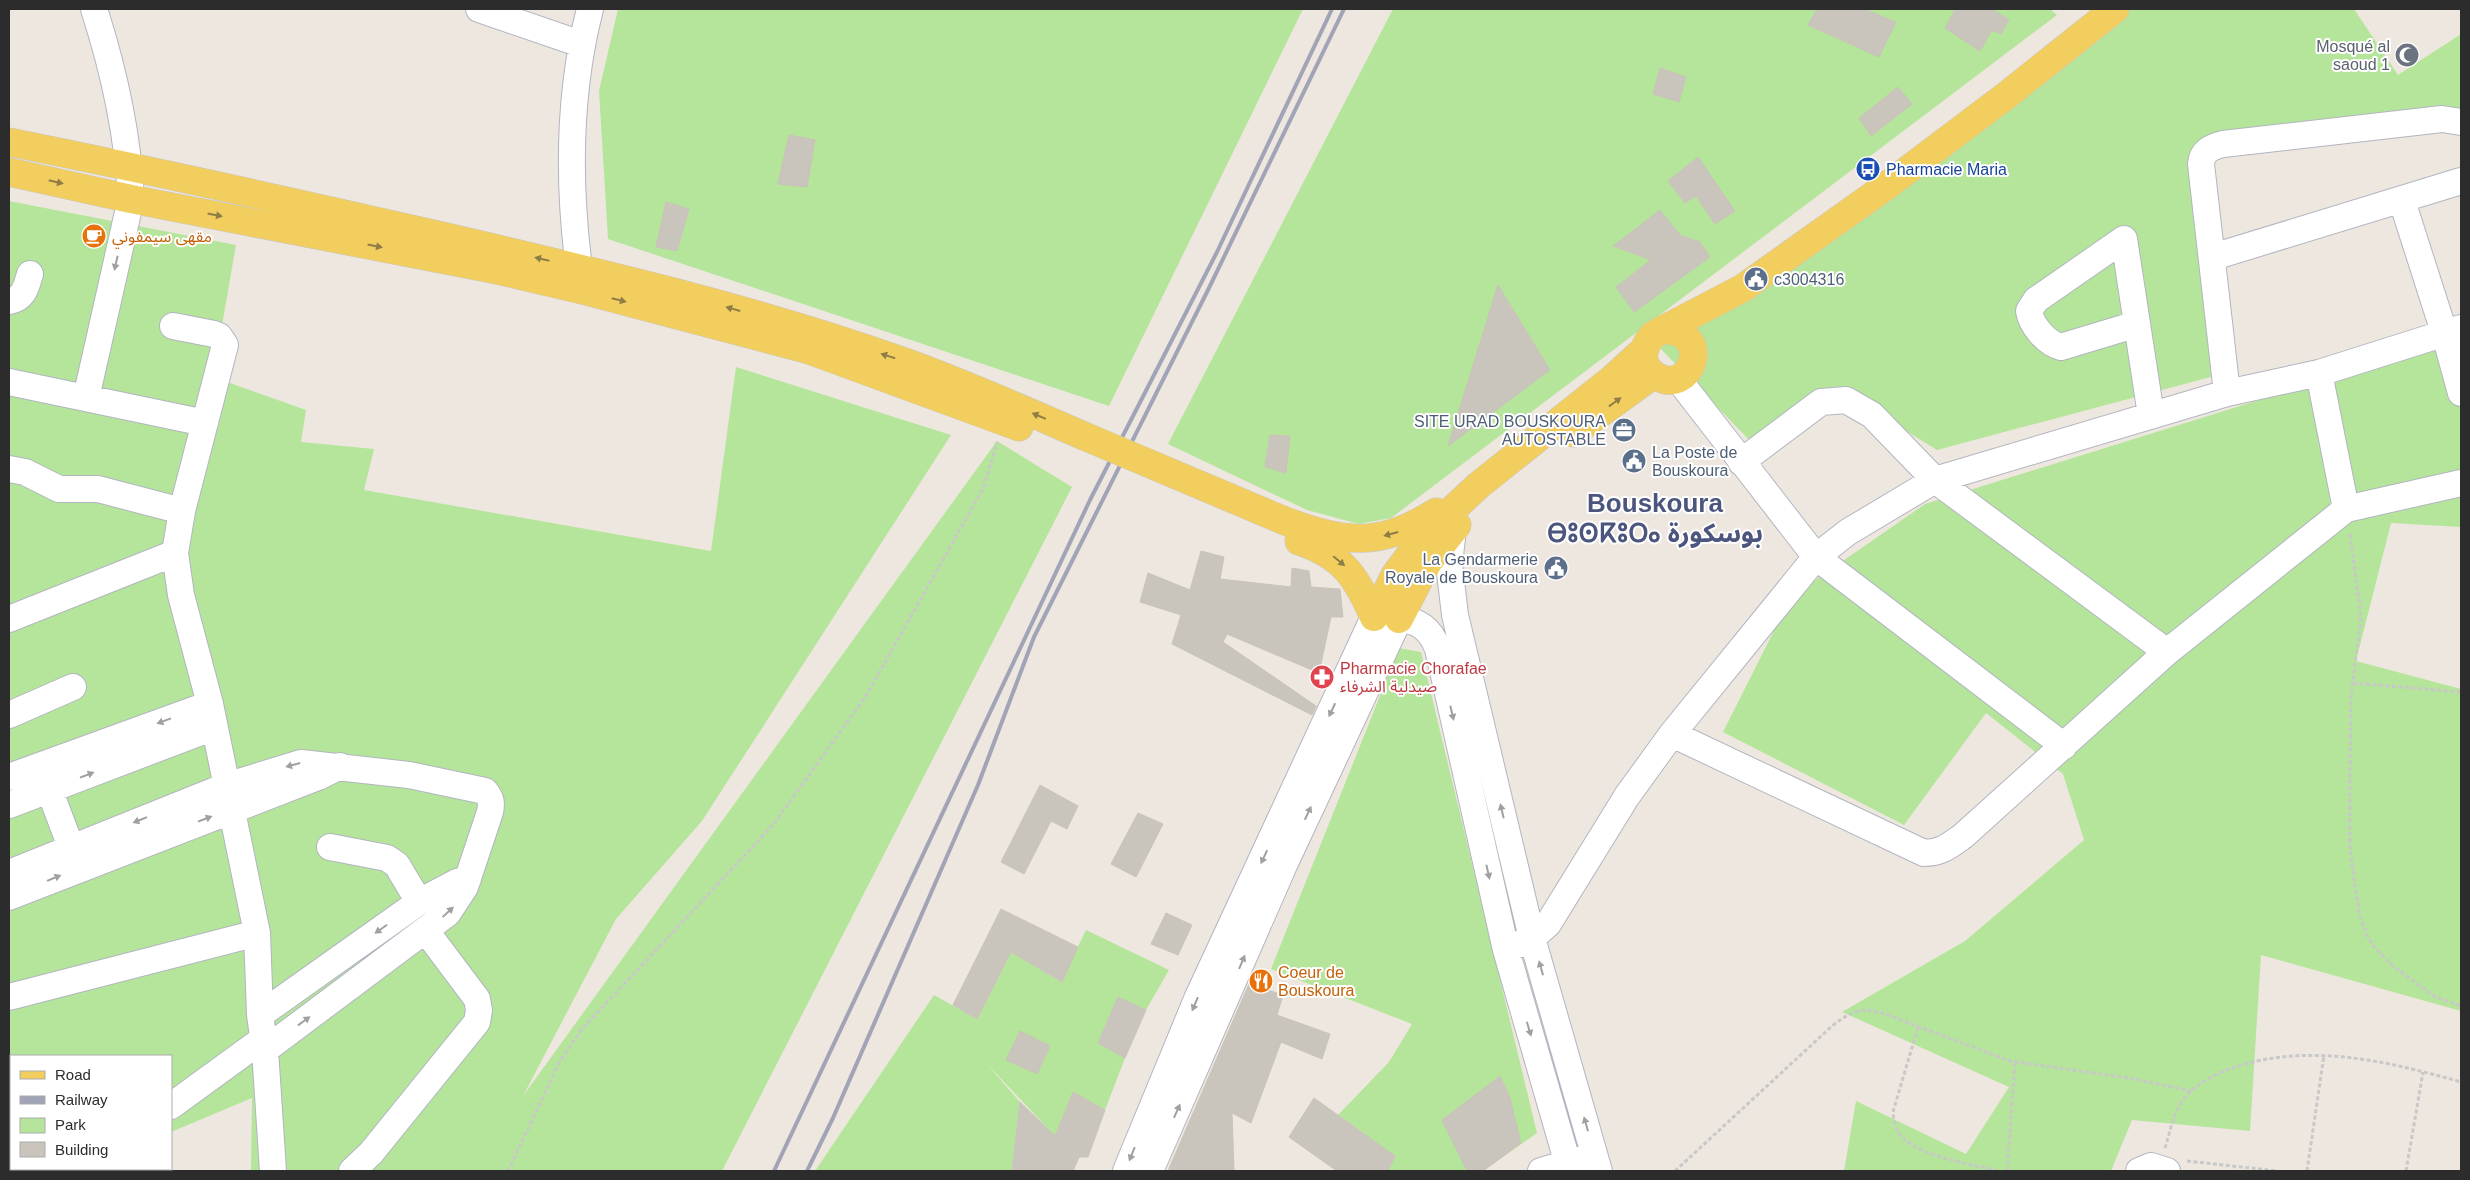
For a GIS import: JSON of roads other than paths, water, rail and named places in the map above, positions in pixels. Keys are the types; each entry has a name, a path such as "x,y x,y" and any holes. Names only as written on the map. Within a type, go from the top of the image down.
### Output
{"main road":[{"path":"1387,618 1395,574 1409,554 1443,517 1605,385 1645,349 1653,336 1743,288 1900,175 2115,9"},
{"path":"9,142 130,166 580,279 766,318 886,356 979,390 1081,443 1282,527 1344,564 1362,590 1387,618"},
{"path":"9,172 131,199 497,270 580,279 809,350 1001,419 1081,443"},
{"path":"1692,346 1743,288"},
{"path":"1387,618 1453,529 1491,495 1666,377 1687,373 1692,365 1694,356 1692,346 1682,334 1667,330"},
{"path":"1645,349 1645,363 1666,377"},
{"path":"1282,527 1340,538 1376,538 1417,524 1480,485"}],"street":[{"path":"86,398 131,199 130,166 122,116 106,46 94,9"},
{"path":"479,9 581,44"},
{"path":"580,279 572,153 573,103 581,44 590,9"},
{"path":"2227,393 2201,164 2204,154 2213,147 2442,120 2461,122"},
{"path":"2213,257 2402,201 2461,181"},
{"path":"2402,201 2453,332 2461,393"},
{"path":"2137,324 2061,347 2055,346 2045,339 2029,311 2036,300 2124,239 2137,324 2150,415"},
{"path":"9,301 21,296 30,274"},
{"path":"173,326 214,334 219,336 224,345 182,511 175,553 181,595 212,715 256,933 273,1171"},
{"path":"1506,950 1532,938 1554,915 1627,796 1672,734 1816,557 1848,532 1936,480 2150,415 2227,393 2319,373 2453,332"},
{"path":"2319,373 2346,509"},
{"path":"1666,377 1741,462 1816,557 2064,746"},
{"path":"9,382 205,422"},
{"path":"1741,462 1822,402 1838,399 1852,402 1872,415 1936,480 2167,652"},
{"path":"9,469 25,472 59,489 98,489 182,511"},
{"path":"1672,734 1924,853 1936,853 1963,836 2167,652 2346,509 2461,483"},
{"path":"1453,529 1449,564 1455,615 1532,938 1597,1163 1541,1171"},
{"path":"9,619 175,553"},
{"path":"1427,629 1455,615"},
{"path":"1387,618 1410,620 1427,629 1438,649 1506,950 1569,1167"},
{"path":"1126,1171 1197,999 1275,835 1387,618"},
{"path":"1150,1171 1284,865 1387,618"},
{"path":"9,715 73,687"},
{"path":"9,805 45,777 212,715"},
{"path":"9,897 76,858 228,798 301,762 409,775 485,791 490,797 492,804 468,879 456,905 426,931 263,1034"},
{"path":"9,777 45,777"},
{"path":"45,777 76,858"},
{"path":"330,847 387,858 397,865 419,902"},
{"path":"9,873 76,858"},
{"path":"172,1105 263,1034 419,902 457,882 468,879"},
{"path":"352,1171 371,1154 477,1022 479,1010 477,999 426,931"},
{"path":"9,997 256,933"}],"railway":[{"path":"774,1171 1090,500 1217,252 1332,9"},
{"path":"807,1171 833,1118 978,785 1034,637 1208,290 1344,9"}],"place":[{"name":"Mosqué al saoud 1","path":"2407,55"},
{"name":"Pharmacie Maria","path":"1868,169"},
{"name":"مقهى سيمفوني","path":"94,236"},
{"name":"c3004316","path":"1756,279"},
{"name":"SITE URAD BOUSKOURA AUTOSTABLE","path":"1624,430"},
{"name":"La Poste de Bouskoura","path":"1634,461"},
{"name":"La Gendarmerie Royale de Bouskoura","path":"1556,568"},
{"name":"Pharmacie Chorafae صيدلية الشرفاء","path":"1322,677"},
{"name":"Coeur de Bouskoura","path":"1261,981"}],"district":[{"name":"Bouskoura ⴱⵓⵙⴽⵓⵔⴰ بوسكورة","path":"1655,518"}]}
